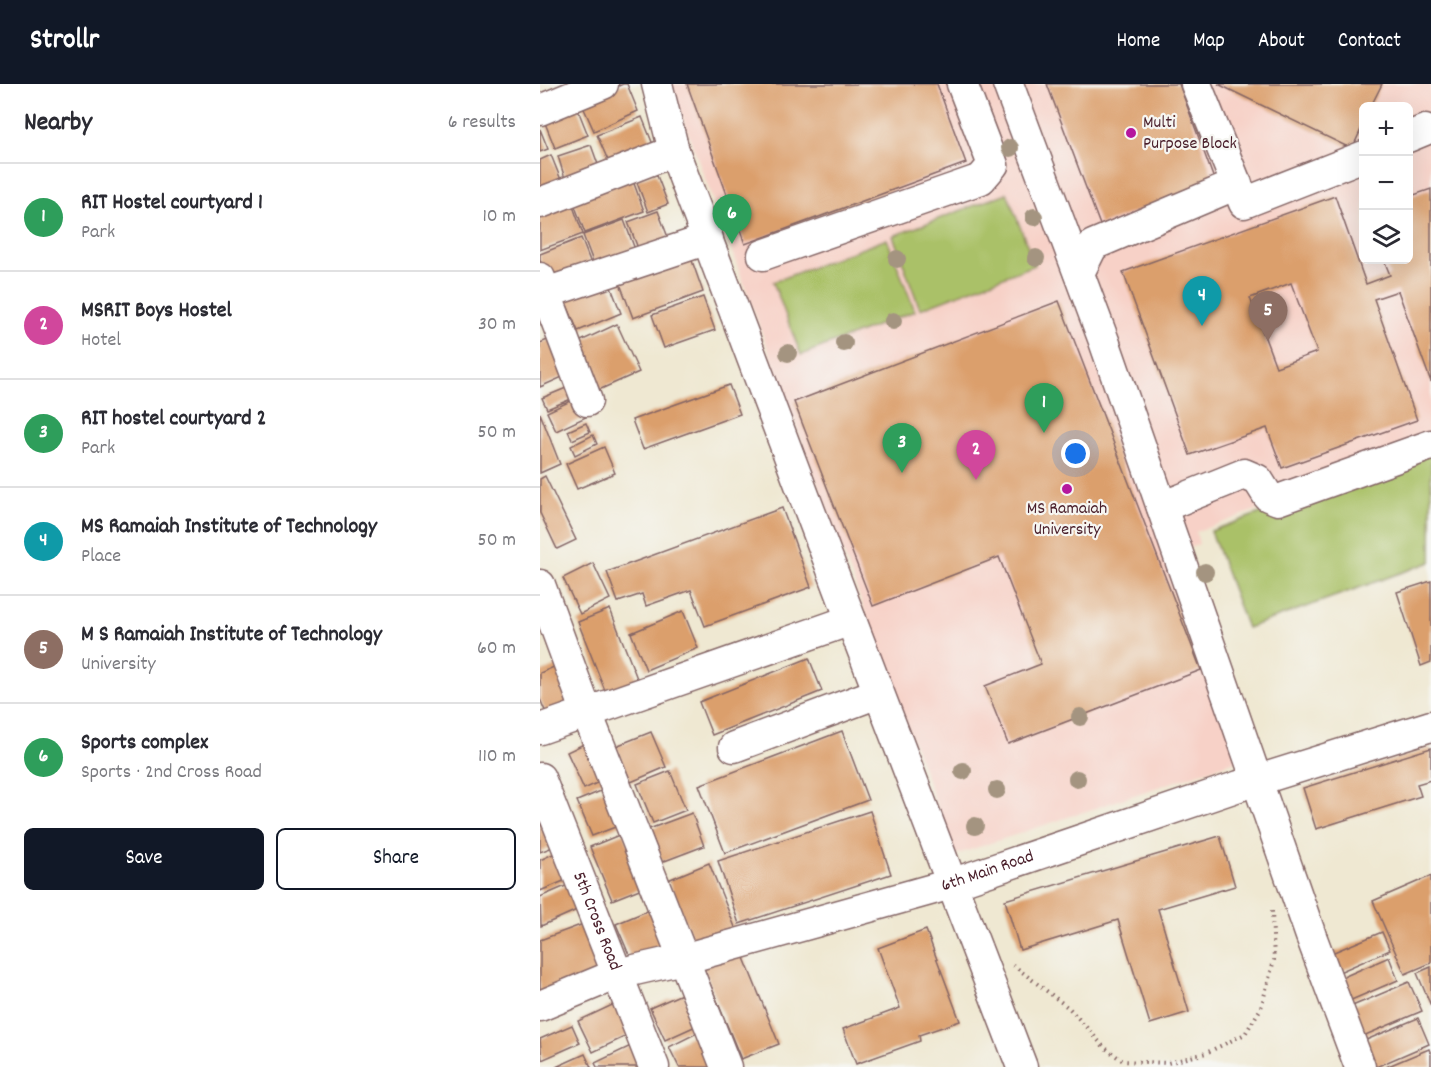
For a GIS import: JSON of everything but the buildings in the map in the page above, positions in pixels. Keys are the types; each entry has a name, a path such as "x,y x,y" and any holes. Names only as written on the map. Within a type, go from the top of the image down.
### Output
{"street":[{"path":"540,110 603,84"},
{"path":"657,84 674,151 878,693 962,881 998,954"},
{"path":"763,255 981,178 993,165 962,84"},
{"path":"1008,84 1079,273 1311,936 1360,1067"},
{"path":"1196,84 1244,203 1359,158"},
{"path":"540,203 674,151"},
{"path":"1079,273 1093,245 1237,184"},
{"path":"587,401 543,285 708,239"},
{"path":"1162,507 1244,474 1258,480 1268,496 1278,500 1431,445"},
{"path":"540,585 587,713 726,1067"},
{"path":"540,729 851,621"},
{"path":"734,747 878,693"},
{"name":"6th Main Road","path":"540,1006 617,974 683,960 962,881 1431,726"},
{"name":"5th Cross Road","path":"540,778 654,1067"},
{"path":"962,881 1022,1067"}],"path":[{"path":"998,954 1070,1010 1104,1047 1123,1061 1168,1063 1206,1053 1245,1034 1261,1008 1274,960 1271,907"}],"shaded area":[{"name":"MS Ramaiah University","path":"670,84 1431,84 1431,447 1196,532 1199,544 1170,557 1242,759 955,855"}],"green space":[{"path":"1007,193 1035,265 920,309 893,236"},
{"path":"887,239 915,311 801,355 773,282"},
{"path":"1431,451 1431,562 1247,628 1211,531"}],"place":[{"name":"Multi Purpose Block","path":"1131,133"},
{"name":"Sports complex","path":"732,244"},
{"name":"MS Ramaiah Institute of Technology","path":"1202,326"},
{"name":"M S Ramaiah Institute of Technology","path":"1268,341"},
{"name":"RIT Hostel courtyard 1","path":"1044,433"},
{"name":"RIT hostel courtyard 2","path":"902,473"},
{"name":"MSRIT Boys Hostel","path":"976,480"},
{"name":"MS Ramaiah University","path":"1067,489"}]}
